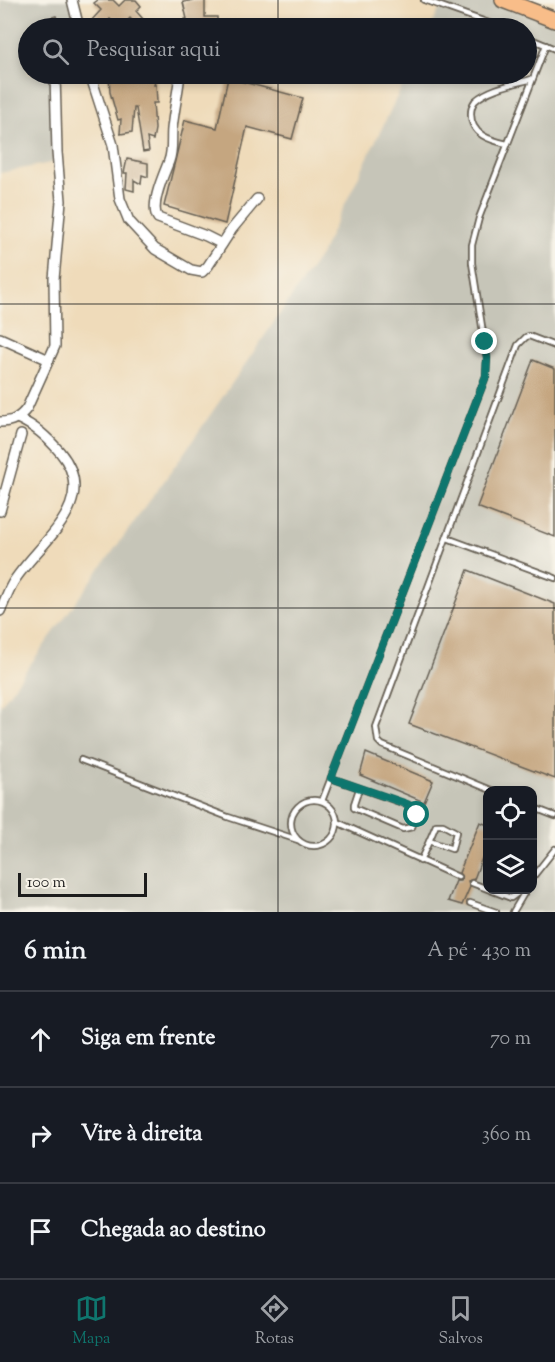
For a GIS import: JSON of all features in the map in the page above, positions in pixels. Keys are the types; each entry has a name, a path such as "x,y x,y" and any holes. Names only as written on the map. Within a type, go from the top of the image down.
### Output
{"main road":[{"path":"502,0 555,20"}],"street":[{"path":"72,0 75,18"},
{"path":"0,422 12,421 27,408 55,346 54,270 61,201 55,84"},
{"path":"93,84 113,145 120,199 129,221 155,249 194,272 205,271 231,229 257,199"},
{"path":"179,84 172,129 171,156 160,186 155,215 222,244"},
{"path":"0,338 49,360"},
{"path":"0,610 14,581 68,514 75,486 71,465 48,438 32,424 17,418"},
{"path":"0,511 21,435"}],"lane":[{"path":"424,0 476,18"},
{"path":"537,41 555,48"},
{"path":"537,67 546,45"},
{"path":"507,144 489,139 476,131 471,116 472,106 474,102 488,94 517,84"},
{"path":"322,801 486,376 487,358 472,264 472,245 478,218 530,84"},
{"path":"483,787 382,745 377,736 376,727 518,345 529,336 555,346"},
{"path":"447,538 555,578"},
{"path":"81,760 228,817 315,846 331,839 336,831 335,813 330,806 322,801 313,800 297,807 292,815 291,824 298,840"},
{"path":"331,778 413,808 417,815 412,827 403,828 354,808 359,789"},
{"path":"537,809 555,816"},
{"path":"337,822 458,877"},
{"path":"420,861 429,841 437,824 456,832 452,849 429,841"},
{"path":"537,873 555,849"},
{"path":"472,883 483,887"},
{"path":"501,894 511,898 518,894"},
{"path":"513,912 522,894"},
{"path":"470,903 496,912"}],"shaded area":[{"path":"0,0 74,0 78,18 18,18 18,84 55,84 56,162 0,173"},
{"path":"444,0 503,0 555,20 555,912 0,912 0,706 175,466 321,254 403,84 537,84 537,18 435,18"}],"building":[{"path":"98,0 113,0 119,6 125,0 136,0 141,6 136,11 142,18 94,18 101,10 94,3"},
{"path":"205,0 205,17 217,18 187,18 183,2"},
{"path":"110,84 156,85 157,103 153,103 155,129 153,140 147,138 149,151 143,152 136,108 134,108 132,132 120,134 121,119 118,120"},
{"path":"227,84 250,84 303,98 292,139 247,127 225,224 164,206 185,120 217,128"},
{"path":"127,159 148,163 148,177 142,175 141,184 134,180 134,191 126,189 127,173 124,173"},
{"path":"533,360 555,369 555,537 477,507"},
{"path":"468,570 555,604 555,779 409,724"},
{"path":"366,753 433,781 424,802 360,775"},
{"path":"480,822 483,823 483,858 474,879 468,881 470,887 462,905 448,901 456,881 462,878 459,873"}],"route":[{"path":"417,815 417,812 407,804 331,778 486,376 485,342"}]}
